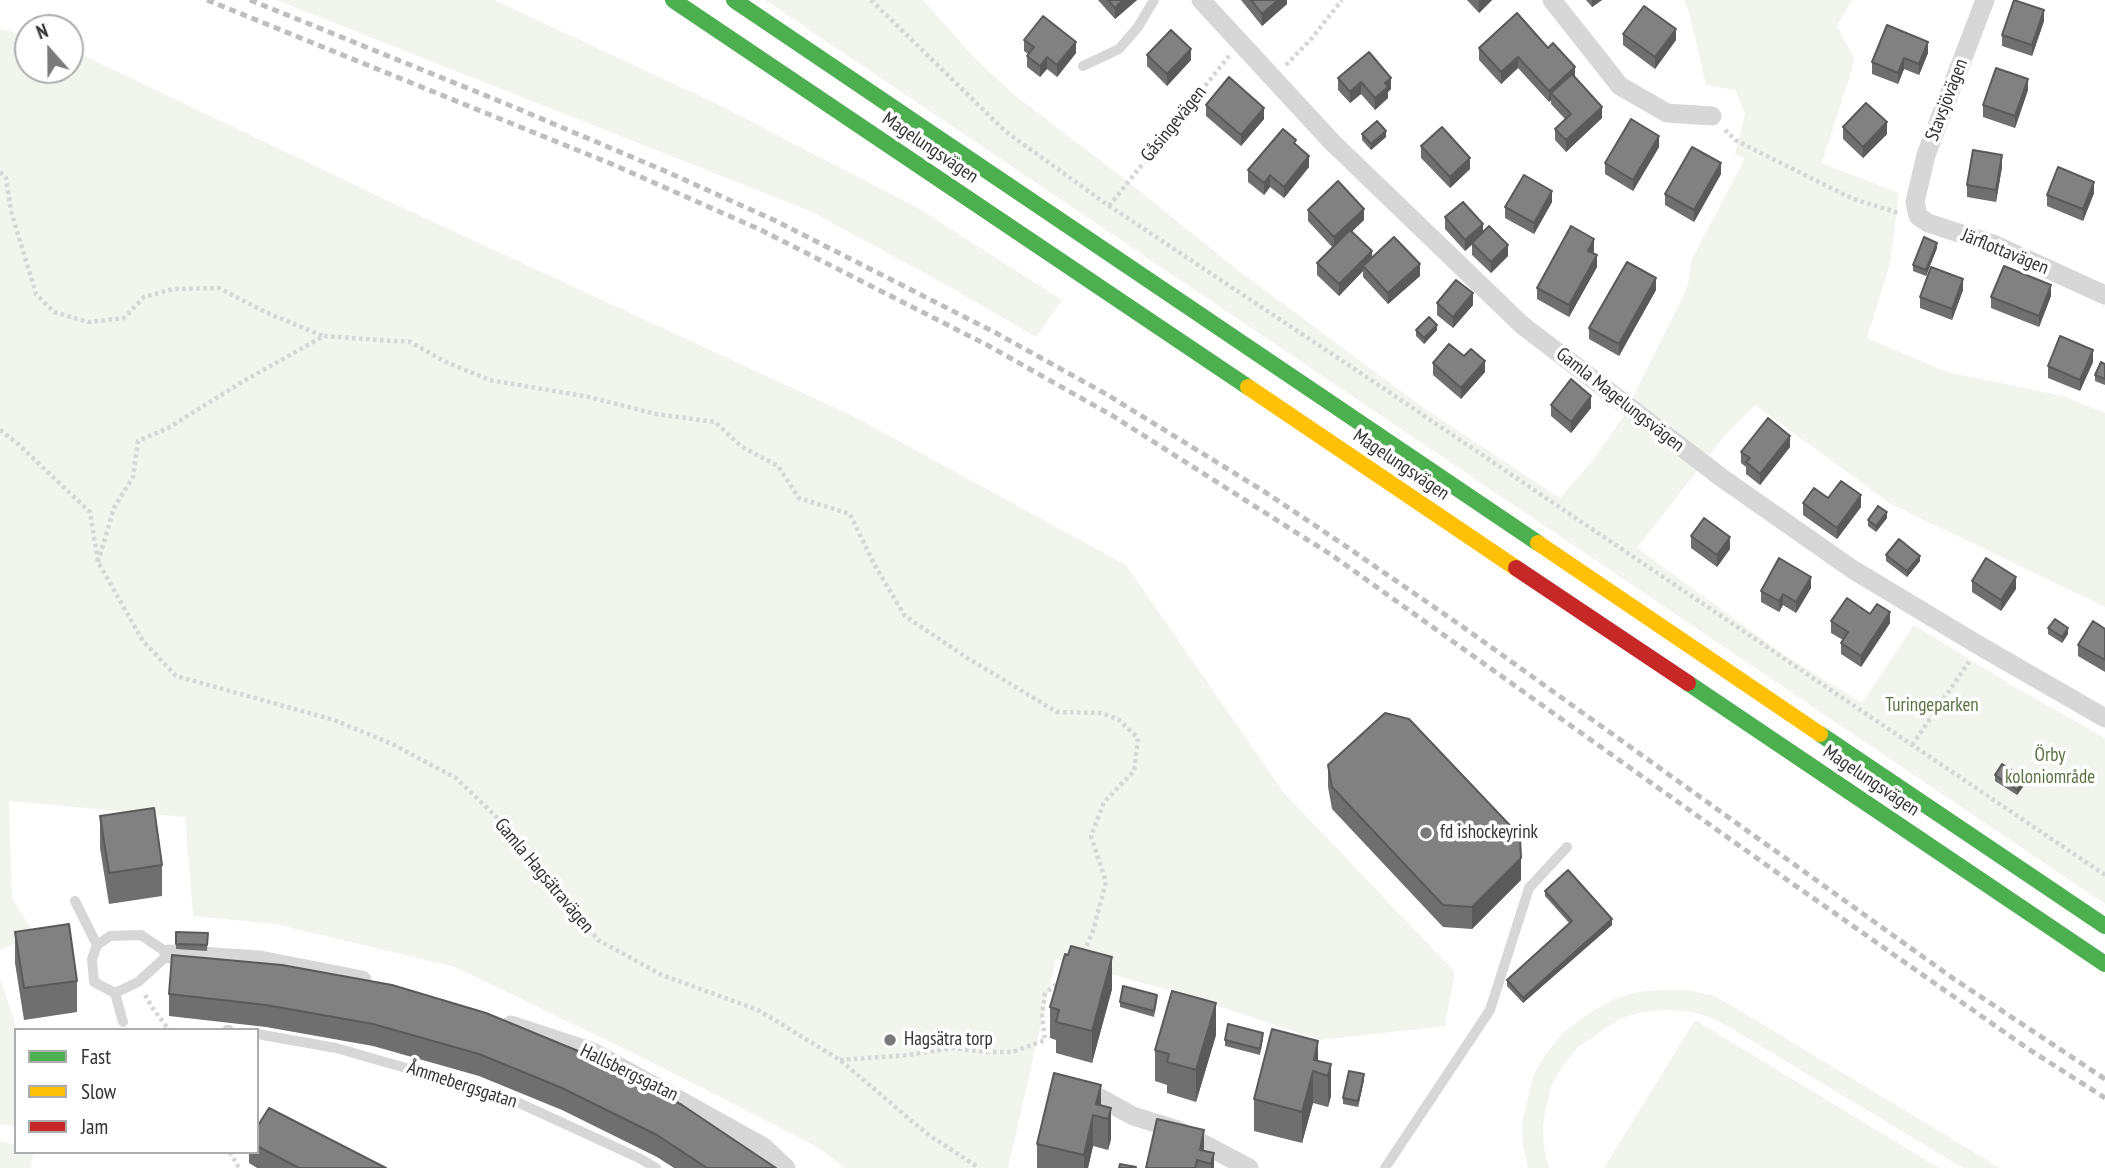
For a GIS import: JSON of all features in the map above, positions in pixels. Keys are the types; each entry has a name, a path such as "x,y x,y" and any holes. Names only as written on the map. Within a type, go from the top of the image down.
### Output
{"main road":[{"name":"Magelungsvägen","path":"673,0 2105,964"},
{"name":"Magelungsvägen","path":"734,0 2105,926"}],"street":[{"name":"Gamla Magelungsvägen","path":"1201,0 1332,142 1522,325 1722,478 1853,569 2105,718"},
{"path":"1552,0 1620,86 1667,113 1712,117"},
{"name":"Stavsjövägen","path":"1916,209 1926,155 1985,0"},
{"name":"Järflottavägen","path":"1916,209 1928,223 1993,244 2105,295"},
{"path":"169,954 260,960 382,985"},
{"name":"Hallsbergsgatan","path":"496,1020 593,1052 764,1147 786,1168"},
{"path":"1086,1090 1133,1116 1175,1129 1249,1168"}],"lane":[{"path":"1083,66 1119,50 1138,27 1154,0"},
{"path":"1385,1168 1490,1010 1529,888 1567,847"},
{"path":"75,901 97,945"},
{"path":"116,993 138,982 169,954 141,935 110,936 97,945 92,959 94,982 116,993 123,1022"},
{"name":"Åmmebergsgatan","path":"259,1034 336,1048 504,1096 656,1168"}],"path":[{"path":"871,0 1005,131 1109,206 2105,875"},
{"path":"1273,78 1311,39 1342,0"},
{"name":"Gåsingevägen","path":"1109,206 1241,43"},
{"path":"1712,117 1735,140 1853,199 1890,212 1916,209"},
{"path":"0,172 6,178 11,211 36,294 54,312 88,322 124,318 144,298 173,289 219,288 265,312 324,336 410,342 446,362 490,380 589,397 656,414 715,422 742,447 778,466 799,498 850,514 874,564 905,616 969,659 1057,712 1102,713 1119,720 1138,738 1134,771 1104,802 1091,836 1107,881 1093,931 1079,962"},
{"path":"98,562 114,508 134,477 138,441 168,428 324,336"},
{"name":"Gamla Hagsätravägen","path":"0,430 39,463 90,513 98,562 143,641 176,676 334,720 392,744 456,778 511,831 598,940 662,975 758,1010 840,1060 926,1133 979,1168"},
{"path":"1912,745 1980,646"},
{"path":"840,1060 908,1055 953,1048 1013,1052 1045,1040 1042,1014 1045,994 1070,970"},
{"path":"138,982 168,1028"}],"green space":[{"path":"276,0 494,0 717,104 918,208 1062,300 1036,337 810,211"},
{"path":"765,0 923,0 972,55 1013,94 1239,271 1425,409 1560,498 1593,460 1623,417 1679,305 1688,284 1692,259 1745,158 1735,154 1745,114 1735,90 1706,85 1684,0 1852,0 1837,26 1855,60 1822,163 1899,193 1890,264 1867,338 1947,372 2063,396 2105,413 2105,607 1891,504 1755,405 1725,435 1637,548 1783,654 1862,703 1914,625 2105,738 2105,904"},
{"path":"0,29 14,32 14,84 84,84 84,56 401,207 855,417 1126,565 1284,793 1455,972 1445,1026 1321,1040 1179,993 1056,959 1008,1168 845,1168 816,1146 455,967 275,924 193,916 185,817 9,801 12,898 35,935 0,950"},
{"path":"0,977 16,1028 14,1028 14,1127 0,1124"},
{"path":"1689,990 1714,996 2000,1168 1963,1168 1729,1027 1707,1016 1687,1011 1662,1010 1641,1012 1620,1019 1578,1047 1552,1084 1547,1104 1543,1125 1544,1148 1549,1168 1528,1168 1522,1123 1533,1076 1545,1055 1564,1032 1612,1000 1637,992"},
{"path":"1695,1020 1939,1168 1604,1168"},
{"path":"0,1141 14,1144 14,1154 34,1154 30,1168 0,1168"}],"building":[{"path":"1108,0 1123,0 1115,8"},
{"path":"1251,0 1278,0 1262,14"},
{"path":"2014,0 2044,10 2032,45 2002,35"},
{"path":"1644,6 1676,29 1655,57 1623,34"},
{"path":"1517,13 1548,48 1553,43 1575,67 1549,91 1518,57 1501,72 1479,48"},
{"path":"1043,16 1076,42 1057,65 1047,57 1040,66 1027,56 1034,47 1024,40"},
{"path":"1887,25 1928,42 1919,64 1904,58 1898,73 1872,62"},
{"path":"1171,30 1191,49 1167,74 1147,55"},
{"path":"1369,52 1391,78 1385,83 1388,87 1375,98 1361,82 1350,92 1338,78"},
{"path":"1996,68 2028,79 2015,116 1983,105"},
{"path":"1572,74 1602,107 1566,140 1555,129 1571,114 1551,93"},
{"path":"1229,77 1264,108 1241,135 1206,105"},
{"path":"1866,103 1887,122 1863,147 1843,127"},
{"path":"1631,119 1659,136 1633,180 1605,163"},
{"path":"1377,121 1386,131 1371,144 1362,134"},
{"path":"1442,127 1470,158 1450,177 1421,146"},
{"path":"1283,129 1309,156 1284,187 1270,175 1264,183 1248,170"},
{"path":"1692,147 1721,163 1694,210 1665,194"},
{"path":"1973,150 2002,155 1996,190 1967,185"},
{"path":"2058,167 2094,182 2083,209 2047,195"},
{"path":"1524,175 1552,191 1534,223 1505,207"},
{"path":"1338,181 1364,209 1334,237 1308,210"},
{"path":"1463,202 1483,224 1465,240 1445,217"},
{"path":"1489,226 1508,245 1491,262 1472,243"},
{"path":"1571,226 1594,239 1588,251 1597,255 1569,305 1537,288"},
{"path":"1350,230 1372,251 1339,284 1317,263"},
{"path":"1394,237 1420,264 1388,293 1363,266"},
{"path":"1924,237 1937,243 1926,270 1913,265"},
{"path":"1627,262 1656,278 1619,344 1589,328"},
{"path":"2004,266 2051,285 2039,316 1991,297"},
{"path":"1931,267 1963,279 1952,309 1920,297"},
{"path":"1456,280 1473,293 1453,317 1437,303"},
{"path":"1429,317 1437,325 1424,338 1416,330"},
{"path":"2060,336 2093,350 2080,380 2048,366"},
{"path":"1449,344 1464,356 1471,349 1485,361 1461,388 1433,363"},
{"path":"2101,362 2105,364 2105,379 2095,375"},
{"path":"1571,379 1591,396 1571,422 1551,405"},
{"path":"1768,418 1790,436 1760,474 1746,462 1750,458 1741,452"},
{"path":"1841,481 1861,495 1837,528 1803,503 1814,488 1828,498"},
{"path":"1878,506 1887,512 1876,526 1868,520"},
{"path":"1704,518 1730,537 1717,555 1691,536"},
{"path":"1899,539 1920,556 1907,571 1886,555"},
{"path":"1779,558 1811,577 1796,602 1783,594 1779,601 1761,591"},
{"path":"1986,558 2016,577 2001,600 1972,581"},
{"path":"1847,598 1870,614 1877,604 1890,612 1861,656 1841,643 1848,632 1831,621"},
{"path":"2055,619 2068,628 2062,637 2048,628"},
{"path":"2093,621 2105,629 2105,660 2078,645"},
{"name":"fd ishockeyrink","path":"1385,713 1409,719 1520,836 1521,858 1472,907 1443,905 1332,787 1328,765"},
{"path":"2002,764 2025,778 2017,790 1995,775"},
{"path":"154,808 162,865 109,873 100,816"},
{"path":"1568,870 1612,919 1523,998 1507,980 1572,921 1545,891"},
{"path":"69,924 77,981 24,988 15,932"},
{"path":"176,932 208,933 207,945 176,944"},
{"path":"1071,946 1112,957 1092,1031 1056,1022 1059,1010 1050,1007 1065,954 1068,955"},
{"path":"172,955 282,965 392,985 486,1013 595,1058 682,1105 776,1168 707,1168 657,1135 562,1088 479,1054 373,1024 266,1005 169,994"},
{"path":"1123,986 1157,995 1154,1011 1120,1002"},
{"path":"1172,991 1216,1003 1196,1070 1167,1062 1169,1054 1155,1050"},
{"path":"1228,1024 1263,1033 1260,1049 1225,1040"},
{"path":"1272,1029 1318,1041 1314,1060 1331,1064 1328,1076 1313,1071 1302,1112 1254,1099"},
{"path":"1349,1071 1364,1074 1358,1101 1343,1098"},
{"path":"1054,1073 1101,1085 1096,1104 1111,1108 1108,1119 1093,1115 1084,1155 1037,1144"},
{"path":"269,1108 386,1168 299,1168 259,1147 259,1124"},
{"path":"1157,1119 1204,1130 1200,1150 1214,1153 1211,1164 1197,1160 1195,1168 1146,1168"},
{"path":"1120,1164 1136,1167 1119,1168"}],"railway":[{"path":"207,0 614,165 761,230 989,346 1113,416 1333,556 1793,884 2027,1048 2105,1098"},
{"path":"250,0 509,105 776,221 996,333 1106,394 1265,492 1344,545 1463,627 1954,979 2105,1079"}],"traffic: fast":[{"path":"673,0 1248,387"},
{"path":"734,0 1538,543"},
{"path":"1688,683 2105,964"},
{"path":"1820,734 2105,926"}],"traffic: slow":[{"path":"1248,387 1516,568"},
{"path":"1538,543 1820,734"}],"traffic: jam":[{"path":"1516,568 1688,683"}],"place":[{"name":"fd ishockeyrink","path":"1426,833"},
{"name":"Hagsätra torp","path":"890,1040"}],"park label":[{"name":"Turingeparken","path":"1932,706"},
{"name":"Örby koloniområde","path":"2050,767"}]}
